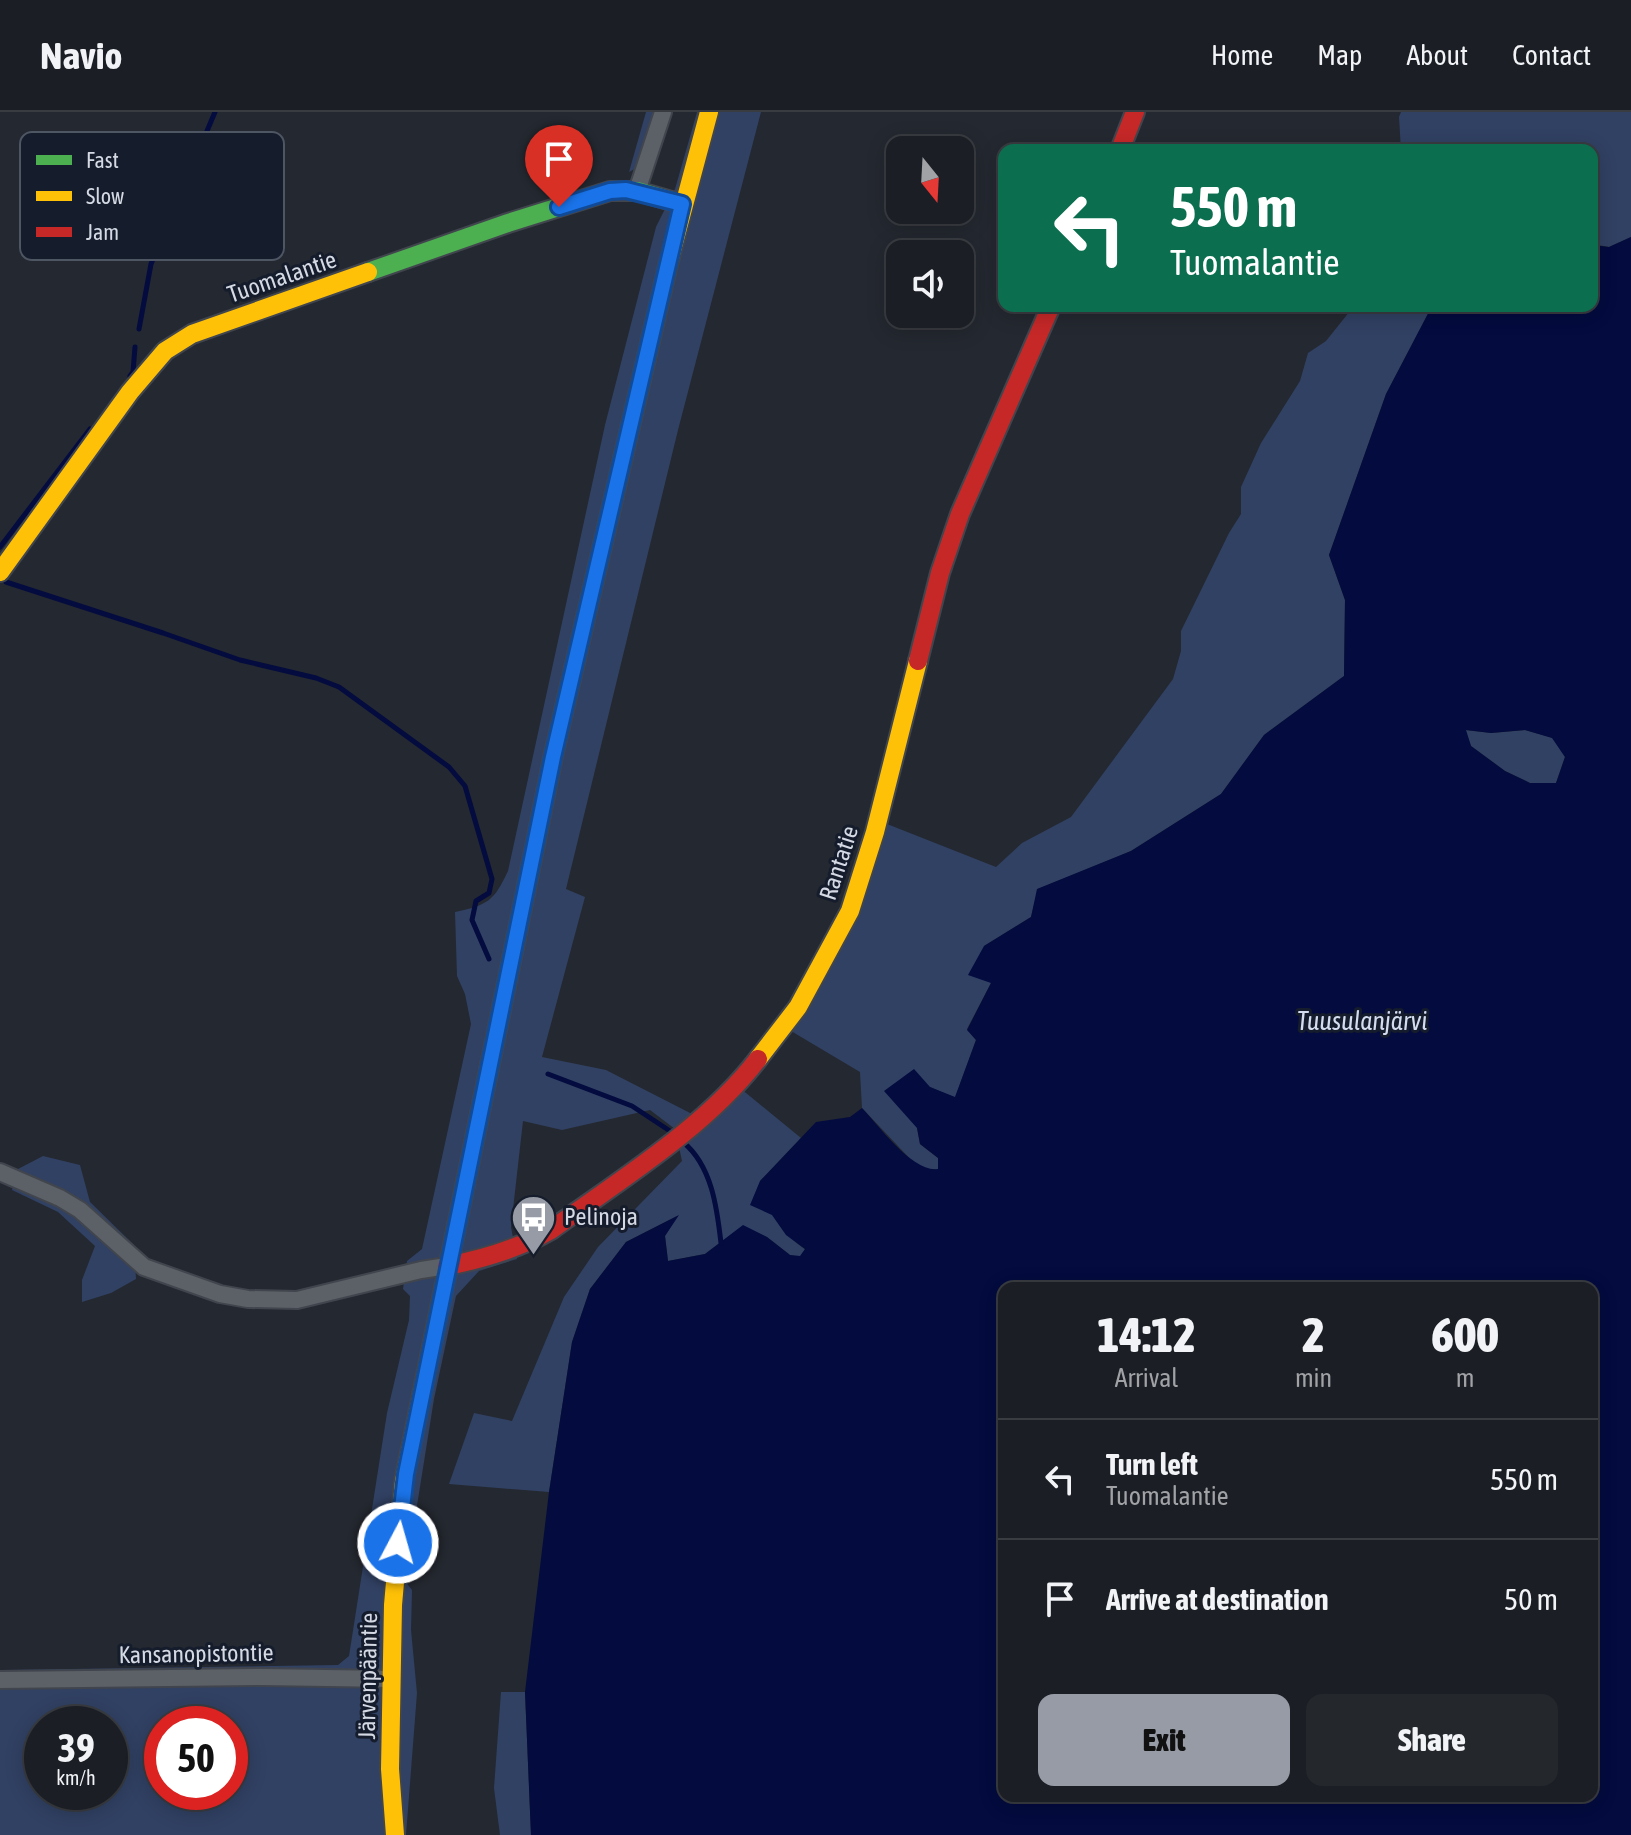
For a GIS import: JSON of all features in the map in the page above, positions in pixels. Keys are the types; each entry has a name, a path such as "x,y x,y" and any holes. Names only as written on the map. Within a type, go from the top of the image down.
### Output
{"street":[{"path":"637,191 663,112"},
{"name":"Järvenpääntie","path":"395,1835 390,1769 393,1605 404,1481 553,757 682,204 709,112"},
{"path":"1122,144 1135,112"},
{"name":"Tuomalantie","path":"0,572 130,392 165,351 192,334 508,223 610,191 637,191 682,204"},
{"name":"Rantatie","path":"447,1266 484,1259 530,1242 671,1143 744,1077 798,1007 850,911 878,820 940,573 960,514 1048,312"},
{"path":"0,1172 80,1210 144,1267 220,1294 248,1299 297,1300 447,1266"},
{"name":"Kansanopistontie","path":"0,1680 392,1679"}],"shaded area":[{"path":"646,112 659,112 644,164 629,172"},
{"path":"697,112 761,112 678,430 566,889 585,897 542,1057 606,1070 696,1116 729,1079 801,1138 760,1181 776,1220 806,1250 800,1257 790,1255 767,1237 743,1226 705,1254 668,1261 665,1236 677,1216 626,1242 590,1289 572,1342 549,1492 449,1484 474,1413 512,1421 564,1297 598,1247 682,1161 675,1129 650,1110 562,1130 523,1121 511,1227 517,1259 479,1271 456,1296 434,1399 405,1581 412,1590 411,1630 417,1693 406,1835 0,1835 0,1670 338,1665 349,1656 387,1413 409,1320 410,1296 403,1289 407,1261 422,1249 471,1024 465,994 457,976 455,912 489,900 508,871 605,425 656,227 675,189"},
{"path":"1401,112 1631,112 1631,237 1609,247 1598,245 1598,144 1401,144"},
{"path":"1349,312 1429,312 1386,394 1329,555 1345,600 1344,676 1264,735 1221,794 1131,851 1038,889 1031,917 984,946 991,983 967,1029 976,1040 955,1098 930,1087 917,1128 920,1144 938,1158 938,1169 930,1170 915,1164 862,1108 860,1072 791,1031 859,905 880,852 887,824 996,867 1022,843 1071,817 1173,679 1181,651 1181,631 1241,514 1241,487 1261,443 1300,381 1308,353 1326,341"},
{"path":"1465,730 1491,733 1525,730 1553,738 1565,757 1556,783 1530,783 1505,771 1471,746"},
{"path":"43,1156 80,1165 90,1202 134,1245 136,1279 111,1293 82,1302 82,1280 95,1246 58,1212 12,1190 18,1169"},
{"path":"501,1692 525,1692 531,1835 500,1835 494,1788"}],"water":[{"name":"Tuusulanjärvi","path":"1631,237 1631,1835 531,1835 525,1692 549,1492 572,1342 590,1289 626,1242 679,1215 665,1236 668,1261 705,1254 743,1225 767,1237 790,1255 800,1256 805,1249 786,1235 772,1215 750,1205 760,1181 816,1122 850,1117 862,1108 907,1156 918,1164 938,1169 938,1158 920,1144 917,1128 884,1091 914,1069 930,1087 955,1097 976,1040 967,1030 991,983 968,975 984,946 1031,917 1037,889 1131,851 1221,794 1264,735 1344,676 1345,600 1329,555 1386,394 1429,312 1598,312 1598,246 1609,247","holes":["1466,730 1491,733 1525,730 1552,738 1565,757 1556,783 1530,783 1505,771 1471,746"]}],"waterway":[{"path":"207,132 215,112"},
{"path":"139,329 153,260"},
{"path":"130,376 135,347"},
{"path":"0,547 90,429"},
{"path":"6,582 240,660 316,678 339,687 449,767 465,786 492,879 489,893 476,901 472,920 489,959"},
{"path":"548,1074 632,1106 673,1133"},
{"path":"683,1142 707,1175 721,1243"}],"traffic: fast":[{"path":"368,272 610,191 637,191 682,204"},
{"path":"516,938 553,757 668,265"}],"traffic: slow":[{"path":"668,265 709,112"},
{"path":"0,572 130,392 165,351 192,334 368,272"},
{"path":"758,1059 798,1007 850,911 875,832 918,661"},
{"path":"395,1835 390,1769 393,1605 404,1481 467,1176"}],"traffic: jam":[{"path":"1122,144 1135,112"},
{"path":"918,661 940,573 960,514 1048,312"},
{"path":"467,1176 516,938"},
{"path":"447,1266 500,1252 551,1230 688,1130 737,1084 758,1059"}],"place":[{"name":"Pelinoja","path":"533,1256"}],"route":[{"path":"398,1543 406,1474 447,1266 553,757 682,204 626,190 610,191 559,207"}]}
